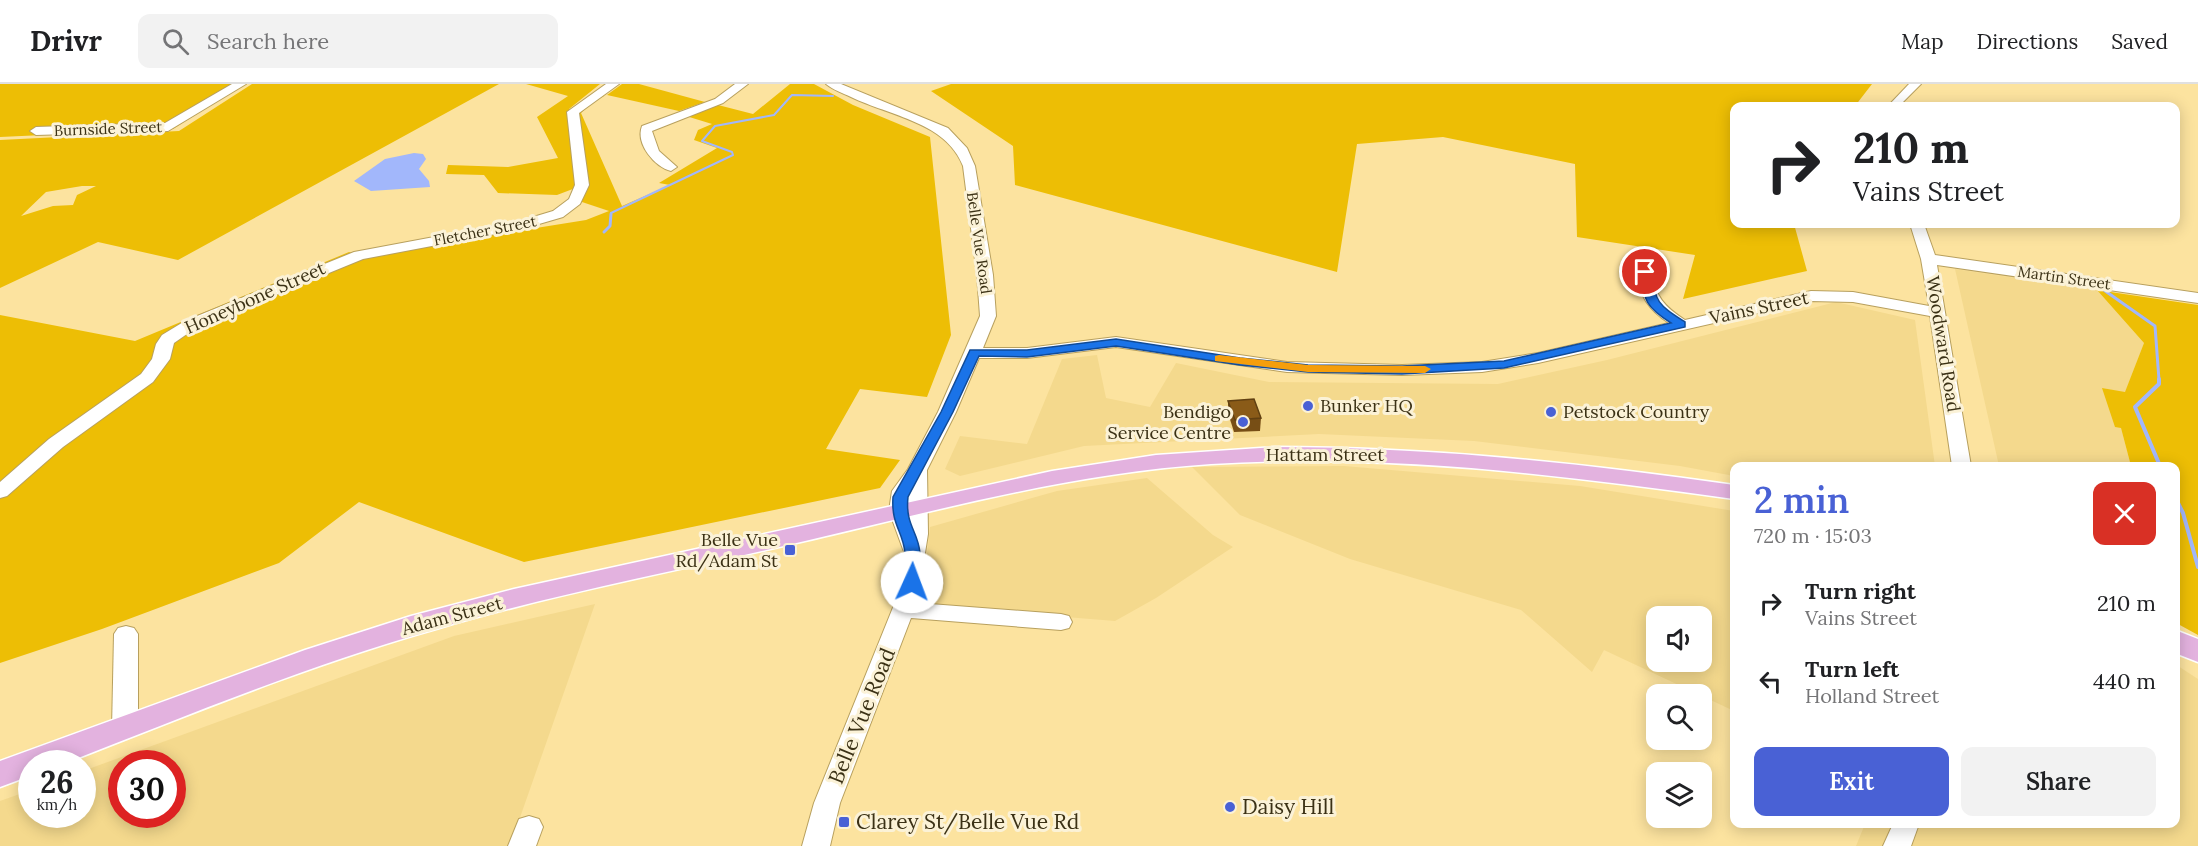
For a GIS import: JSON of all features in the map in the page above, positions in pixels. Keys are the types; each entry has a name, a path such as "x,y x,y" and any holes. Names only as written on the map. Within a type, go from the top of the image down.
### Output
{"main road":[{"name":"Hattam Street","path":"908,509 1020,483 1084,472 1168,461 1270,454 1389,454 1472,459 1730,491"},
{"name":"Adam Street","path":"0,774 429,621 740,546 908,509"},
{"path":"2180,643 2198,652"}],"street":[{"name":"Burnside Street","path":"36,131 168,127 240,84"},
{"name":"Fletcher Street","path":"359,255 522,225 564,210 579,195 582,185 573,112 613,84"},
{"path":"671,167 658,159 645,134 646,129 719,101 742,84"},
{"name":"Belle Vue Road","path":"816,846 827,803 905,610 912,582 913,550 905,484 917,470 974,353 988,316 985,274 974,196 969,166 963,151 950,136 930,124 870,102 832,84"},
{"path":"1897,102 1915,84"},
{"name":"Woodward Road","path":"1918,228 1929,259 1939,313 1961,462"},
{"name":"Honeybone Street","path":"0,492 56,443 147,378 162,359 164,344 179,331 293,280 359,255"},
{"name":"Martin Street","path":"1929,259 2198,298"},
{"path":"1645,272 1649,299 1660,310 1681,324"},
{"name":"Vains Street","path":"974,353 1027,353 1097,343 1126,343 1287,367 1456,369 1538,358 1811,296 1853,297 1939,313"},
{"path":"905,610 1061,622"},
{"path":"125,729 126,634"},
{"path":"1898,846 1905,828"}],"shaded area":[{"path":"0,84 244,84 173,129 0,137"},
{"path":"252,84 499,84 178,260 98,242 0,288 0,140 179,131","holes":["96,186 77,195 73,205 53,206 21,216 46,192"]},
{"path":"526,84 600,84 569,109 578,187 557,195 498,193 484,175 446,174 448,165 508,167 558,158 537,117 568,96"},
{"path":"622,84 639,84 705,102 679,111 607,95"},
{"path":"790,84 814,84 853,105 930,137 951,335 927,397 860,389 826,449 900,460 880,488 524,562 359,502 279,563 102,629 0,663 0,315 135,341 349,252 363,256 586,220 609,211 579,201 576,112 599,96 604,96 591,103 581,113 622,206 670,185 659,183 717,148 694,140 698,130 712,124 686,116 718,105 753,114"},
{"path":"951,84 1872,84 1858,102 1730,102 1730,228 1795,228 1807,271 1683,299 1695,255 1577,237 1575,164 1443,137 1357,144 1337,272 1015,185 1013,146 931,91"},
{"path":"1955,269 2097,290 2144,343 2125,393 2103,388 2121,428 2130,462 1998,462"},
{"path":"2097,290 2198,305 2198,635 2180,625 2180,462 2130,462 2121,428 2115,427 2102,388 2125,392 2144,343"},
{"path":"1836,302 1915,320 1934,462 1730,462 1730,475 1680,466 1474,441 1319,434 1084,446 960,476 945,469 960,436 1027,444 1062,359 1097,355 1106,398 1150,407 1176,363 1269,382 1498,384 1607,360"},
{"path":"1344,466 1580,486 1730,510 1730,709 1712,701 1712,684 1676,684 1651,672 1712,672 1712,606 1646,606 1646,670 1604,650 1592,672 1521,610 1350,559 1240,515 1192,467"},
{"path":"1147,478 1213,535 1233,547 1156,598 1115,621 931,606 922,598 930,527 1057,491"},
{"path":"595,604 510,846 0,846 0,801 18,795 18,828 96,828 96,766 108,762 108,828 186,828 186,750 141,750 454,636"},
{"path":"2180,667 2198,679 2198,846 1856,846 1863,828 2180,828"}],"water":[{"path":"414,153 423,154 426,159 419,169 429,181 430,187 371,191 354,181 385,159"}],"building":[{"path":"1254,399 1261,418 1235,420 1228,401"}],"waterway":[{"path":"611,214 733,155 732,152 702,141 715,126 774,115 792,95 833,96"},
{"path":"604,232 610,226 611,214"},
{"path":"2101,288 2155,326 2159,380"},
{"path":"2158,462 2135,407 2159,384 2159,380"},
{"path":"2180,507 2198,567"}],"slow traffic":[{"path":"1219,358 1308,369 1425,369"}],"place":[{"name":"Bunker HQ","path":"1308,406"},
{"name":"Petstock Country","path":"1551,412"},
{"name":"Bendigo Service Centre","path":"1243,422"},
{"name":"Belle Vue Rd/Adam St","path":"790,550"},
{"name":"Daisy Hill","path":"1230,807"},
{"name":"Clarey St/Belle Vue Rd","path":"844,822"}],"route":[{"path":"912,582 913,550 905,534 899,511 900,497 905,484 917,470 947,412 974,353 1027,353 1116,342 1240,362 1308,369 1402,370 1482,367 1560,354 1681,324 1654,306 1649,299 1645,272"}]}
